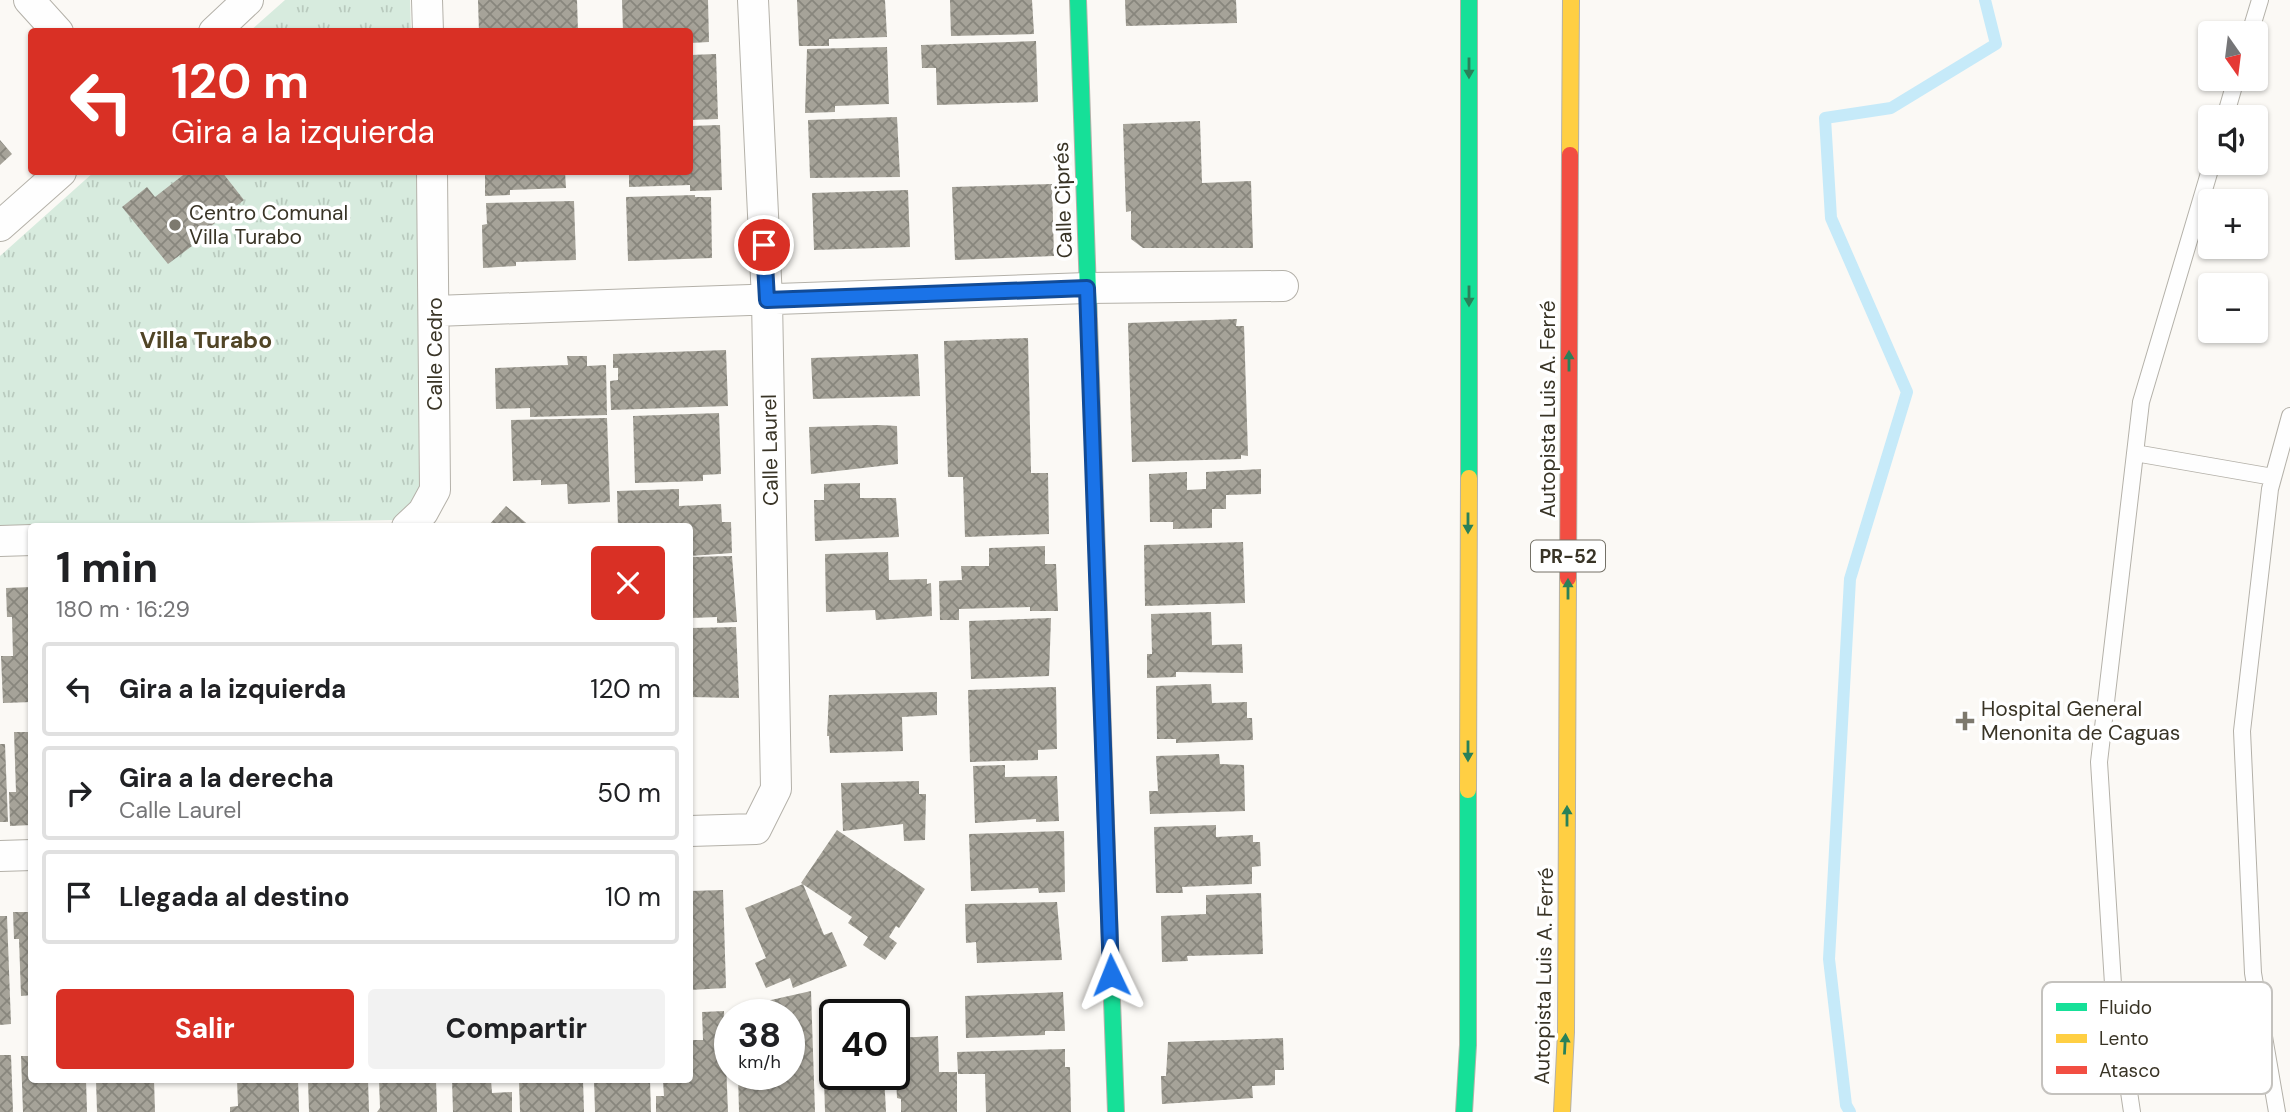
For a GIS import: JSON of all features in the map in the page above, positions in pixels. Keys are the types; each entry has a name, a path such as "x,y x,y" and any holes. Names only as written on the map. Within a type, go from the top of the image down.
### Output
{"main road":[{"name":"Calle Ciprés","path":"1078,0 1116,1112"},
{"path":"1464,1112 1468,1045 1469,0"},
{"name":"Autopista Luis A. Ferré","path":"1562,1112 1566,1032 1571,0"}],"street":[{"path":"29,0 54,28"},
{"path":"218,28 248,0"},
{"path":"427,0 428,28"},
{"name":"Calle Laurel","path":"693,831 756,829 776,789 767,300 753,0"},
{"path":"0,226 58,175"},
{"name":"Calle Cedro","path":"411,523 423,512 435,490 432,175"},
{"path":"435,312 1087,288 1283,286"},
{"path":"0,541 28,540"},
{"path":"0,856 28,855"}],"lane":[{"path":"2254,21 2260,0"},
{"path":"2113,982 2099,762 2135,453 2141,402 2207,175"},
{"path":"2255,982 2242,731 2273,477 2290,415"},
{"path":"2135,453 2273,477"},
{"path":"2272,1083 2277,1112"},
{"path":"2129,1094 2132,1112"}],"green space":[{"path":"285,0 410,0 411,28 253,28"},
{"path":"91,175 416,175 428,480 411,512 393,520 28,523 28,527 0,528 0,256"}],"building":[{"path":"478,0 577,0 578,28 479,28"},
{"path":"622,0 708,0 709,42 693,43 693,28 623,28"},
{"path":"797,0 885,0 887,37 829,39 829,46 799,46"},
{"path":"950,0 1032,0 1034,34 951,36"},
{"path":"1125,0 1236,0 1237,23 1126,26"},
{"path":"1036,41 1038,102 937,105 936,68 922,68 921,45"},
{"path":"887,47 889,104 835,106 835,112 805,113 807,49"},
{"path":"716,54 718,119 693,120 693,55"},
{"path":"897,117 900,177 810,178 808,120"},
{"path":"1200,121 1202,183 1251,181 1253,248 1143,248 1131,239 1131,211 1126,212 1123,124"},
{"path":"720,125 722,190 690,191 690,185 629,187 629,175 693,175 693,126"},
{"path":"0,140 12,154 0,165"},
{"name":"Centro Comunal Villa Turabo","path":"183,175 224,175 244,200 168,264 122,207 147,187 155,197"},
{"path":"485,175 565,175 566,188 510,190 510,195 485,196"},
{"path":"1052,184 1054,256 955,260 952,187"},
{"path":"908,190 910,247 814,250 812,193"},
{"path":"626,197 711,197 712,258 628,261"},
{"path":"574,201 576,260 516,262 516,266 483,268 482,225 487,224 486,203"},
{"path":"1237,319 1236,326 1244,326 1248,456 1241,455 1241,459 1132,462 1128,323"},
{"path":"1028,338 1031,473 1048,473 1049,534 965,537 963,477 948,477 944,341"},
{"path":"726,350 728,406 611,410 610,381 618,380 618,368 613,368 613,354"},
{"path":"918,354 920,396 813,399 811,358"},
{"path":"567,356 587,356 587,366 606,365 607,415 530,417 530,408 496,409 495,368 568,365"},
{"path":"719,413 721,474 703,475 703,481 635,483 633,416"},
{"path":"607,418 610,502 568,504 567,484 541,485 541,480 513,481 511,420"},
{"path":"897,426 898,464 811,474 809,427"},
{"path":"1261,469 1261,494 1226,495 1226,509 1212,509 1212,528 1173,529 1173,522 1150,522 1149,474 1187,472 1187,490 1206,489 1206,472"},
{"path":"860,483 860,498 896,498 899,537 815,541 814,500 824,500 824,484"},
{"path":"679,489 679,506 721,504 722,522 731,522 732,553 693,556 693,523 618,523 617,491"},
{"path":"506,506 526,523 491,523"},
{"path":"1243,542 1245,603 1145,606 1144,545"},
{"path":"1045,546 1045,564 1056,564 1058,611 1030,611 1030,607 959,609 959,620 940,620 939,581 962,580 961,566 989,566 989,548"},
{"path":"888,552 889,580 927,579 927,584 931,583 932,616 876,620 875,610 826,612 825,554"},
{"path":"732,556 737,622 717,623 717,617 693,618 693,557"},
{"path":"28,587 28,702 3,703 1,656 13,656 12,617 7,617 6,588"},
{"path":"1211,612 1212,645 1242,644 1243,673 1176,672 1176,677 1147,678 1147,654 1152,654 1151,614"},
{"path":"1051,618 1049,676 971,679 969,621"},
{"path":"736,627 739,698 693,697 693,628"},
{"path":"1211,684 1212,703 1247,702 1247,718 1252,718 1253,740 1176,743 1176,739 1157,739 1156,686"},
{"path":"1056,687 1057,749 1038,750 1038,760 970,762 968,690"},
{"path":"937,692 937,715 902,717 903,751 830,753 827,736 829,695"},
{"path":"14,732 28,732 28,825 10,826 9,792 16,792"},
{"path":"0,744 5,744 8,822 0,822"},
{"path":"1219,754 1220,764 1244,765 1245,811 1150,814 1149,791 1158,791 1156,756"},
{"path":"1005,765 1005,777 1057,776 1059,821 1036,822 1036,819 975,823 973,766"},
{"path":"919,781 919,794 926,794 925,840 904,841 903,824 843,831 841,783"},
{"path":"1216,825 1216,837 1253,835 1253,842 1260,842 1261,866 1252,867 1252,884 1182,887 1183,893 1156,893 1154,827"},
{"path":"837,830 925,889 899,928 896,926 889,937 897,943 885,960 863,945 868,937 848,923 852,917 801,883"},
{"path":"1064,831 1065,892 1039,893 1038,888 971,891 969,834"},
{"path":"803,884 824,935 832,932 847,966 793,988 790,978 766,988 755,963 766,958 745,908"},
{"path":"723,890 726,988 693,990 693,891"},
{"path":"1261,893 1263,954 1187,956 1188,961 1162,962 1161,916 1206,914 1206,895"},
{"path":"1057,902 1062,960 977,963 976,942 966,943 965,904"},
{"path":"13,912 28,912 28,995 21,996 19,939 14,939"},
{"path":"0,916 7,916 11,1024 0,1025"},
{"path":"811,991 815,1112 739,1112 738,1090 805,1090 805,999 776,999"},
{"path":"1063,992 1065,1031 1045,1031 1045,1035 966,1038 965,996"},
{"path":"714,1011 714,1090 727,1090 728,1112 656,1112 656,1096 664,1096 663,1083 693,1083 693,1040 703,1040 702,1012"},
{"path":"938,1036 939,1072 957,1072 957,1112 901,1112 901,1099 897,1098 897,1090 910,1090 910,1037"},
{"path":"1283,1038 1284,1070 1275,1070 1275,1085 1252,1086 1253,1098 1162,1104 1161,1076 1166,1076 1168,1042"},
{"path":"1065,1049 1065,1067 1070,1067 1071,1112 986,1112 985,1074 958,1074 957,1052"},
{"path":"0,1055 11,1055 13,1112 0,1112"},
{"path":"21,1056 28,1056 28,1083 86,1083 87,1112 23,1112"},
{"path":"96,1083 154,1083 155,1112 97,1112"},
{"path":"237,1083 298,1083 299,1112 230,1112 230,1107 238,1106"},
{"path":"308,1083 368,1083 369,1112 309,1112"},
{"path":"379,1083 436,1083 437,1112 377,1112 380,1108"},
{"path":"452,1083 491,1083 492,1093 512,1092 512,1112 453,1112"},
{"path":"519,1083 583,1083 584,1112 520,1112"},
{"path":"594,1083 650,1083 651,1112 595,1112"},
{"path":"824,1090 885,1090 886,1112 825,1112"}],"waterway":[{"path":"1850,1112 1846,1105 1829,959 1850,579 1907,392 1831,218 1825,118 1891,108 1996,44 1985,0"}],"traffic: fast":[{"path":"1078,0 1089,321"},
{"path":"1469,0 1469,478"},
{"path":"1464,1112 1468,1045 1468,790"},
{"path":"1110,944 1116,1112"}],"traffic: slow":[{"path":"1570,155 1571,0"},
{"path":"1089,321 1100,642"},
{"path":"1468,790 1469,478"},
{"path":"1562,1112 1566,1032 1568,578"}],"traffic: jam":[{"path":"1568,578 1570,155"},
{"path":"1100,642 1110,944"}],"place":[{"name":"Centro Comunal Villa Turabo","path":"175,225"},
{"name":"Hospital General Menonita de Caguas","path":"1965,721"}],"district":[{"name":"Villa Turabo","path":"206,340"}],"route":[{"path":"764,245 767,300 1087,288 1111,975"}]}
